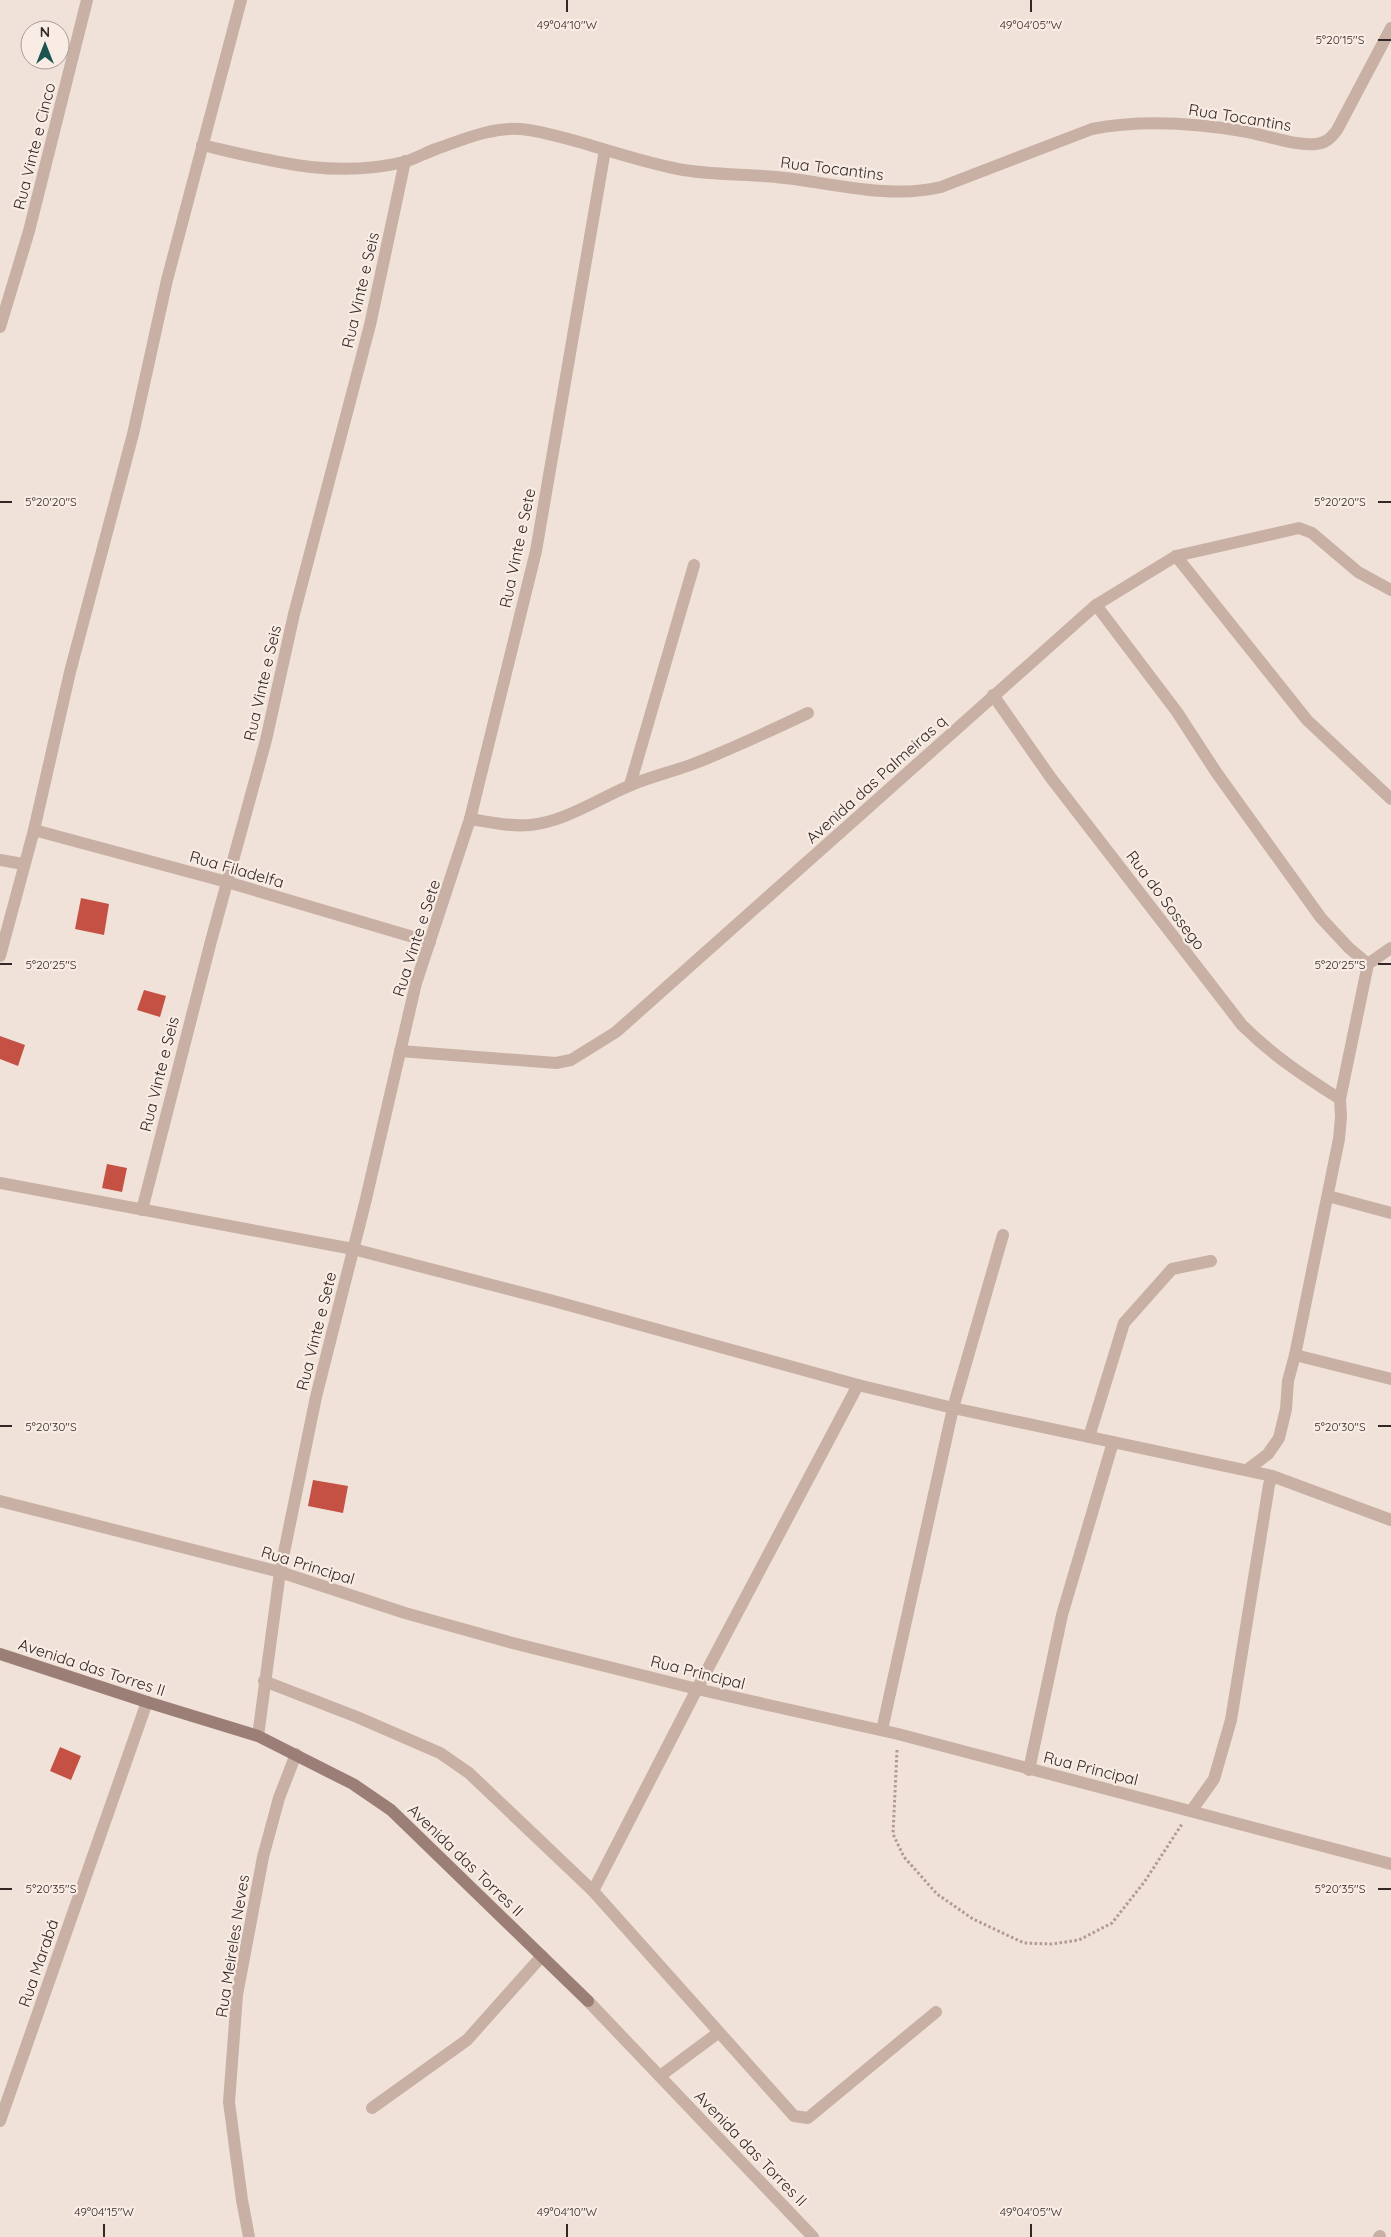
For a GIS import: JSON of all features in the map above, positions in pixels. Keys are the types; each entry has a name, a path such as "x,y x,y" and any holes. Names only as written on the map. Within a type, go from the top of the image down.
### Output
{"street":[{"name":"Rua Vinte e Cinco","path":"0,327 29,231 88,0"},
{"path":"0,956 23,864 34,830 70,672 133,434 167,280 241,0"},
{"name":"Rua Tocantins","path":"202,145 291,166 331,169 406,162 445,146 498,130 519,129 550,134 679,169 776,177 863,189 908,192 941,188 1092,129 1113,125 1166,123 1218,127 1306,144 1324,143 1332,138 1337,130 1391,28"},
{"name":"Rua Vinte e Sete","path":"258,1736 280,1572 316,1397 416,983 470,819 536,551 605,150"},
{"name":"Rua Vinte e Seis","path":"142,1210 266,740 294,614 370,325 406,162"},
{"name":"Avenida das Palmeiras q","path":"400,1051 556,1063 571,1060 616,1032 1096,605 1176,556 1299,528 1312,533 1368,579 1391,590"},
{"path":"1176,556 1307,720 1391,799"},
{"path":"630,785 694,564"},
{"path":"1096,605 1177,712 1216,772 1321,918 1368,964"},
{"name":"Rua do Sossego","path":"993,695 1051,778 1242,1025 1264,1047 1340,1099"},
{"path":"470,819 531,825 570,813 630,785 747,742 808,713"},
{"name":"Rua Filadelfa","path":"34,830 227,882 430,942"},
{"path":"0,860 23,864"},
{"path":"1247,1470 1268,1454 1279,1438 1286,1408 1288,1381 1296,1355 1339,1139 1342,1117 1340,1099 1368,964 1391,948"},
{"path":"0,1184 353,1250 559,1303 858,1385 953,1408 1272,1476 1391,1520"},
{"path":"1328,1196 1391,1213"},
{"path":"882,1730 953,1408 1003,1235"},
{"path":"1089,1437 1124,1323 1172,1269 1211,1261"},
{"path":"1296,1355 1391,1379"},
{"path":"593,1892 697,1689 858,1385"},
{"path":"1029,1770 1062,1614 1113,1442"},
{"path":"1192,1810 1214,1779 1231,1720 1272,1476"},
{"name":"Rua Principal","path":"0,1500 280,1572 405,1612 509,1642 697,1689 898,1734 1391,1864"},
{"name":"Avenida das Torres II","path":"0,1654 258,1736 353,1784 391,1810 588,2001 813,2237"},
{"path":"264,1681 357,1717 440,1753 468,1773 593,1892 691,1999 718,2033 789,2112 797,2117 808,2118 936,2012"},
{"name":"Rua Marabá","path":"0,2121 147,1702"},
{"name":"Rua Meireles Neves","path":"249,2237 242,2200 229,2102 237,1995 263,1857 279,1798 296,1754"},
{"path":"372,2108 467,2040 542,1956"},
{"path":"660,2076 718,2033"}],"path":[{"path":"898,1734 894,1834 904,1857 937,1894 972,1919 1024,1943 1052,1944 1079,1940 1112,1923 1145,1882 1192,1810"}],"building":[{"path":"81,898 109,904 104,935 75,929"},
{"path":"144,990 166,996 160,1017 137,1010"},
{"path":"0,1036 25,1045 18,1066 0,1059"},
{"path":"107,1164 127,1168 122,1192 102,1188"},
{"path":"313,1480 348,1486 343,1513 308,1506"},
{"path":"60,1747 81,1756 71,1780 50,1771"}]}
